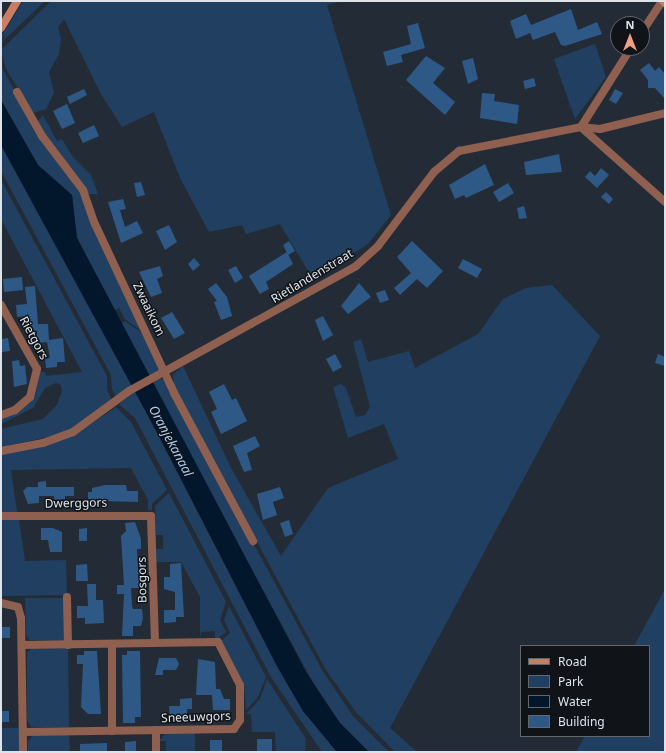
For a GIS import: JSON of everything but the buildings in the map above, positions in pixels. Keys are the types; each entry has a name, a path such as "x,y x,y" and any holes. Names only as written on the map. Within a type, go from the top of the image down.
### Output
{"street":[{"path":"1,28 17,1"},
{"path":"650,21 664,2"},
{"path":"626,56 581,127 665,202"},
{"name":"Zwaaikom","path":"17,92 42,136 82,190 109,256 166,372 174,394 253,542"},
{"name":"Rietlandenstraat","path":"1,451 43,443 73,432 129,391 166,372 356,266 378,246 434,172 449,157 474,146 581,127 600,129 665,113"},
{"name":"Rietgors","path":"1,305 37,369 36,384 30,397 15,410 1,415"},
{"name":"Dwerggors","path":"1,516 151,516"},
{"name":"Bosgors","path":"151,516 154,643"},
{"path":"67,597 68,645"},
{"path":"1,603 18,607 22,645 23,752"},
{"name":"Sneeuwgors","path":"23,732 234,729 239,726 240,685 218,642 154,643"},
{"path":"22,645 154,643"},
{"path":"112,644 112,731"},
{"path":"156,730 156,752"}],"green space":[{"path":"23,1 45,1 1,43 8,31 1,40 1,37"},
{"path":"51,1 341,1 327,5 391,215 368,244 313,279 280,224 246,234 242,225 209,232 180,178 154,112 122,127 101,94 64,19 58,27 61,39 59,54 49,72 54,93 46,109 33,113 6,69 1,50"},
{"path":"595,44 606,77 575,119 554,59"},
{"path":"1,66 17,95 72,175 143,332 125,319 119,308 115,310 77,238 72,195 38,165 1,100"},
{"path":"43,115 57,141 62,139 72,156 91,175 98,194 87,194 78,177 51,144 38,121"},
{"path":"1,145 132,386 116,397 112,389 111,375 1,171"},
{"path":"1,180 107,376 107,390 112,400 78,426 57,435 1,447 1,429 43,419 57,405 62,391 61,385 56,383 45,388 33,408 1,424 1,418 23,408 33,399 40,372 45,372 46,376 82,372 1,219"},
{"path":"552,285 600,336 390,728 417,752 395,752 356,712 326,670 174,387 173,375 183,366 231,468 281,556 328,488 398,459 384,424 348,438 333,387 341,384 346,388 356,417 365,415 370,407 353,342 361,339 368,362 409,351 415,368 478,334 503,299 526,288"},
{"path":"125,321 142,333 159,366 159,371 150,377 126,333 122,323"},
{"path":"164,379 322,670 353,716 389,752 369,752 340,723 321,697 156,393 152,382"},
{"path":"135,391 278,668 303,711 337,752 322,752 271,677 135,418 119,404"},
{"path":"116,407 131,422 167,490 152,504 152,510 148,510 148,500 131,468 11,470 17,512 1,512 1,455 75,435"},
{"path":"169,493 226,602 220,620 226,632 218,638 215,638 215,631 201,632 200,638 200,597 181,562 156,562 156,549 163,549 163,535 156,535 155,506"},
{"path":"1,520 19,520 25,561 66,560 67,595 1,596"},
{"path":"665,589 665,752 576,752 584,737 650,737 650,645 635,645"},
{"path":"25,598 64,598 65,641 29,640 26,634"},
{"path":"229,606 266,677 258,697 246,710 244,685 220,642 230,633 224,620"},
{"path":"68,648 69,727 31,727 27,720 27,652 32,649"},
{"path":"267,679 306,739 305,752 276,752 275,732 252,732 251,714 246,714 260,699"},
{"path":"1,728 19,728 19,752 1,752"},
{"path":"166,733 195,733 195,752 166,752 166,741 159,741"},
{"path":"33,735 69,735 70,752 28,752 28,741"}],"water":[{"name":"Oranjekanaal","path":"1,100 38,165 72,195 77,238 306,672 340,723 369,752 337,752 303,711 278,668 159,436 1,145"}]}
